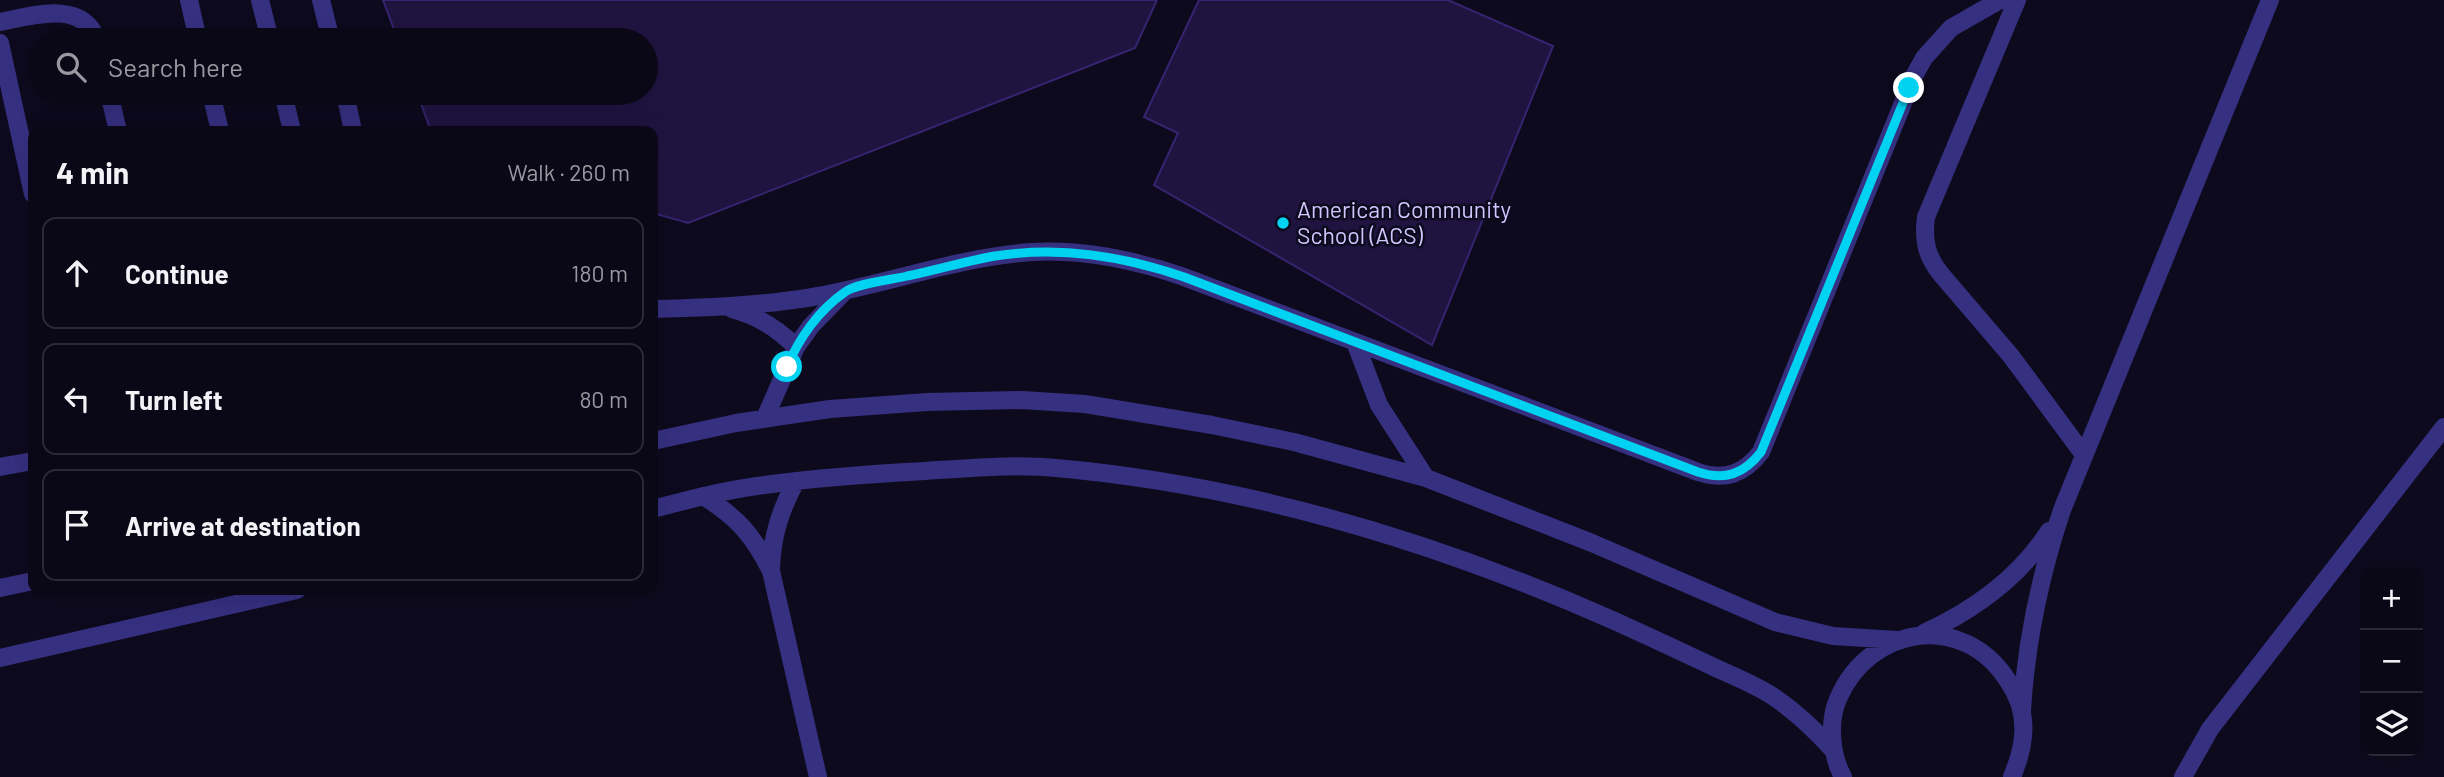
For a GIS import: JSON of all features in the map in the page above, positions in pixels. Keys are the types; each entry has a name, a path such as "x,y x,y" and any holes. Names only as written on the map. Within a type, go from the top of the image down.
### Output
{"street":[{"path":"189,0 195,28"},
{"path":"260,0 267,28"},
{"path":"321,0 328,28"},
{"path":"658,309 725,307 808,298 994,257 1033,252 1110,256 1148,265 1698,472 1712,477 1726,477 1752,464 1761,452 1914,75 1931,50 1951,28 2000,0"},
{"path":"2017,0 1926,217 1926,247 1931,261 1940,273 2011,356 2084,455"},
{"path":"2012,777 2020,757 2024,735 2022,711 2025,670 2035,602 2062,510 2270,0"},
{"path":"0,22 67,11 87,21 92,28"},
{"path":"0,43 28,171"},
{"path":"112,105 117,126"},
{"path":"214,105 219,126"},
{"path":"286,105 291,126"},
{"path":"348,105 352,126"},
{"path":"765,418 796,347 811,326 847,290"},
{"path":"725,307 764,321 781,332 796,347"},
{"path":"1355,342 1379,405 1426,478"},
{"path":"658,440 765,418 830,409 927,402 1022,400 1085,404 1294,442 1426,478 1592,543 1775,622 1832,636 1897,640"},
{"path":"2183,777 2210,729 2444,427"},
{"path":"0,467 28,462"},
{"path":"658,508 703,496 796,481 967,468 1053,467 1161,480 1252,497 1405,540 1515,579 1584,608 1773,696 1834,751"},
{"path":"771,571 777,523 796,481"},
{"path":"703,496 740,523 758,545 771,571 818,777"},
{"path":"1841,776 1834,751 1832,728 1835,706 1844,684 1858,665 1897,640 1919,635 1954,619 1987,598 2016,572 2041,543 2062,510"},
{"path":"0,588 28,582"},
{"path":"0,658 275,595"},
{"path":"1919,635 1943,636 1965,643 1985,654 2001,670 2014,690 2022,711"}],"building":[{"path":"383,0 1157,0 1135,48 688,223 658,214 658,126 429,126 421,105 658,105 658,28 394,28"},
{"path":"1199,0 1448,0 1553,46 1432,345 1154,185 1178,133 1144,117"}],"place":[{"name":"American Community School (ACS)","path":"1283,223"}],"route":[{"path":"787,367 796,347 811,326 847,290 994,257 1033,252 1110,256 1184,277 1698,472 1712,477 1726,477 1752,464 1761,452 1909,88"}]}
